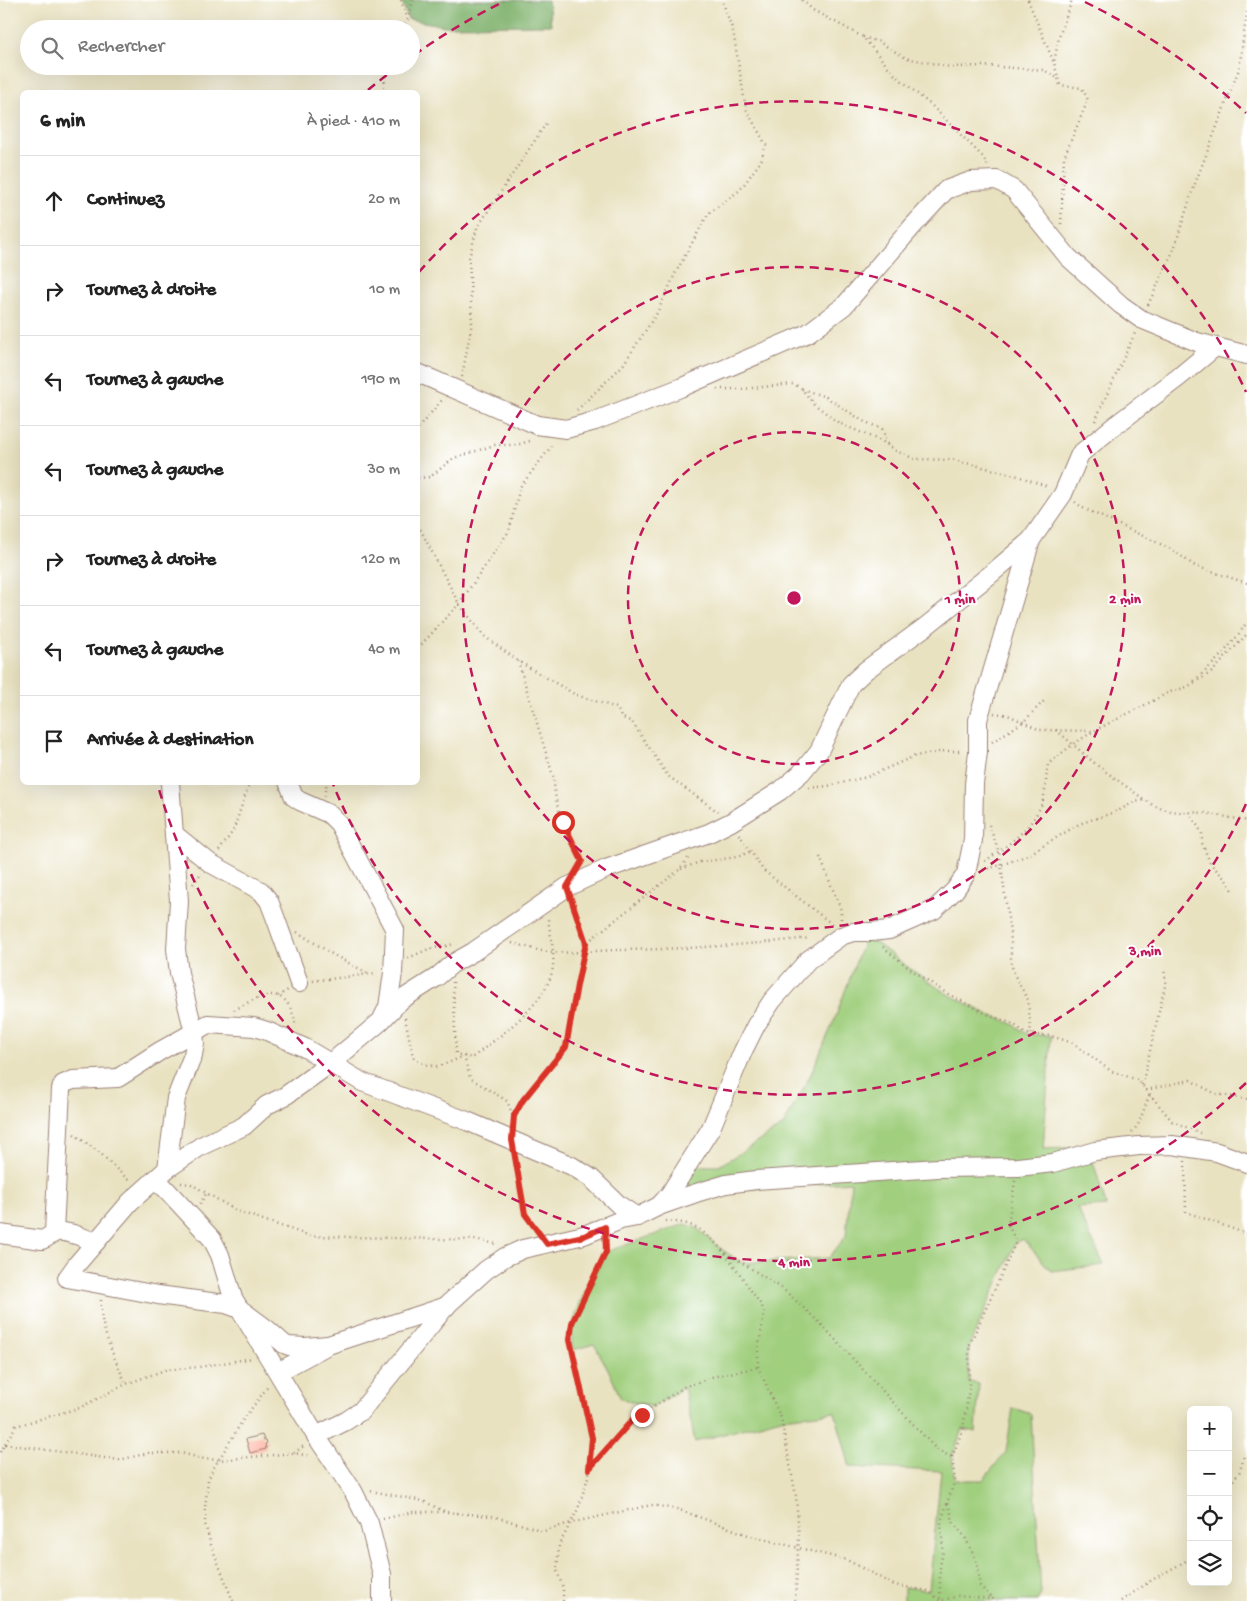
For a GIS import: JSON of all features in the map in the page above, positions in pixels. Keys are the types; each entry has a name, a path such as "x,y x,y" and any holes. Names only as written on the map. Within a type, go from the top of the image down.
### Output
{"street":[{"path":"420,374 537,425 566,429 596,421 696,382 808,333 844,306 946,190 971,181 997,180 1014,190 1068,257 1121,305 1141,319 1215,347 1247,356"},
{"path":"328,1345 305,1347 284,1344 240,1310 221,1303 158,1295 67,1278 130,1202 200,1146 244,1126 267,1105 285,1096 331,1063 380,1022 401,1000 437,977 452,964 567,887 606,869 710,833 780,791 801,773 819,751 851,684 866,670 925,627 1031,540 1064,494 1080,454 1180,377 1215,347"},
{"path":"662,1213 669,1195 711,1128 743,1051 756,1025 772,1001 808,960 841,935 853,932 889,930 934,910 955,890 966,874 973,840 978,720 982,712 1031,540"},
{"path":"161,1179 179,1088 193,1055 194,1032 177,960 179,901 170,785"},
{"path":"289,785 294,797 329,814 339,824 395,930 393,973 388,1007 380,1022"},
{"path":"174,834 210,864 261,891 269,901 299,983"},
{"path":"54,1233 54,1201 61,1089 63,1084 73,1080 118,1078 208,1024 241,1025 267,1031 305,1048 362,1082 512,1140 583,1172 619,1205 637,1217"},
{"path":"316,1436 346,1422 361,1411 448,1305 486,1270 505,1257 523,1249 584,1236 621,1220 662,1213 696,1193 726,1184 756,1180 938,1168 1053,1163 1095,1151 1172,1145 1217,1152 1247,1163"},
{"path":"161,1179 212,1239 220,1255 233,1298 316,1436 362,1506 369,1523 382,1574 382,1601"},
{"path":"0,1234 42,1240 54,1233 68,1233 96,1242"},
{"path":"278,1372 328,1345 448,1305"}],"path":[{"path":"402,0 408,19"},
{"path":"408,19 412,0"},
{"path":"420,646 459,604 509,531 520,487 566,429 578,409 623,366 656,313 708,214 740,190 761,161 766,145 746,109 733,30 722,0"},
{"path":"802,0 813,10 863,37 879,42 906,58 950,67 986,66 1044,70 1058,79"},
{"path":"1028,0 1054,63 1060,85 1082,88 1088,100 1064,157 1061,224 1063,232"},
{"path":"1054,63 1059,37 1072,0"},
{"path":"1092,427 1174,249 1192,189 1239,70 1247,12"},
{"path":"863,37 894,74 932,106 982,157 997,180"},
{"path":"384,90 385,75"},
{"path":"420,426 462,378 472,322 469,258 477,228 547,122"},
{"path":"696,382 715,390 794,384 826,397 863,421 882,429 888,445"},
{"path":"801,388 814,404 839,423 883,442 896,451 915,459 954,460 1042,483 1064,494 1083,508 1171,549 1195,566 1247,583"},
{"path":"420,478 430,477 454,458 494,445 517,445 541,437"},
{"path":"420,529 459,604 484,636 518,661 576,695 617,708 621,717 632,722 668,776 731,822 763,870 814,908 841,935"},
{"path":"1187,687 1211,667 1233,642 1247,622"},
{"path":"966,874 999,852 1030,826 1042,802 1048,764 1094,731 1170,692 1187,687 1212,672 1247,634"},
{"path":"518,661 554,779 554,796 563,822 582,861 567,887 586,943 566,1047 523,1100 514,1116 512,1140 525,1214 547,1244"},
{"path":"809,788 828,786 867,777 915,756 945,751 978,752 1023,722 1046,699"},
{"path":"982,712 1008,715 1040,730 1094,731"},
{"path":"1056,730 1098,766 1157,808 1206,814 1247,822"},
{"path":"179,901 210,864 233,831 249,785"},
{"path":"966,874 1002,865 1028,855 1079,824 1118,811 1134,802 1145,800"},
{"path":"1189,812 1202,833 1202,843 1210,863 1226,880 1232,890"},
{"path":"987,818 1002,865 1011,940 1011,964 1014,976 1028,1000 1031,1034"},
{"path":"679,870 700,862 736,857 752,851"},
{"path":"586,943 679,870 691,855"},
{"path":"820,857 841,910 841,935"},
{"path":"452,964 456,1054 472,1058 523,1017 540,998 552,972 553,951 546,902"},
{"path":"274,914 318,945 369,974"},
{"path":"871,932 886,950 946,993 987,1014 1012,1024 1027,1034 1051,1036 1073,1043 1111,1071 1138,1080 1172,1121 1202,1134"},
{"path":"493,938 542,951 584,952 686,949 841,935"},
{"path":"233,1010 256,999 278,996 299,983 369,974 393,973 408,958 429,949 461,943"},
{"path":"1142,1085 1166,982 1164,969"},
{"path":"278,996 283,997 289,1005 300,1040 305,1048"},
{"path":"401,1000 413,1057 422,1063 437,1067 464,1056"},
{"path":"464,1056 470,1078 507,1100 514,1116"},
{"path":"1146,1090 1190,1080 1216,1094 1247,1099"},
{"path":"1115,1148 1138,1125 1150,1094"},
{"path":"1177,1123 1185,1148 1186,1212 1247,1234"},
{"path":"60,1124 100,1153 126,1178 132,1180 161,1179 174,1183 191,1184 237,1211 310,1236 480,1240 501,1245"},
{"path":"940,1601 940,1566 943,1551 941,1521 955,1480 952,1457 963,1429 969,1389 969,1346 1016,1242 1008,1224 1018,1166"},
{"path":"662,1213 697,1228 720,1248 783,1289 820,1323 937,1450 952,1457"},
{"path":"563,1601 563,1588 557,1571 559,1545 578,1509 589,1469 592,1438 570,1340 572,1323 606,1252 605,1227"},
{"path":"720,1248 762,1306 764,1315 758,1350 758,1367 781,1418 796,1496 799,1536 795,1601"},
{"path":"103,1285 100,1303 102,1321 112,1353 126,1384"},
{"path":"0,1452 16,1426 79,1408 126,1384 165,1370 199,1367 267,1355"},
{"path":"589,1469 634,1418 642,1415 684,1387 712,1377 758,1367"},
{"path":"233,1601 211,1545 206,1524 205,1508 208,1480 247,1414 278,1372"},
{"path":"5,1444 119,1460 149,1453 181,1453 204,1459 219,1460 294,1453 309,1455 335,1466"},
{"path":"1232,1481 1240,1471 1244,1456"},
{"path":"370,1491 423,1501 446,1512"},
{"path":"948,1502 954,1524 964,1537 976,1560 980,1586 997,1601"},
{"path":"369,1523 413,1512 446,1512 492,1516 544,1531 570,1523 651,1505 677,1508 751,1536 847,1560 894,1585 929,1590 940,1601"},
{"path":"1121,1601 1152,1580 1187,1560"},
{"path":"940,1601 958,1596 993,1599"}],"green space":[{"path":"401,0 548,0 551,25 444,26 408,19"},
{"path":"871,939 946,993 987,1014 1013,1024 1027,1034 1051,1036 1043,1149 1089,1147 1106,1206 1077,1208 1104,1265 1051,1271 1023,1239 1016,1242 969,1346 969,1382 979,1384 976,1432 963,1429 952,1457 955,1480 983,1480 1006,1452 1013,1408 1031,1414 1041,1594 1037,1601 904,1601 904,1587 929,1590 941,1471 850,1467 835,1412 781,1418 695,1442 684,1387 653,1407 621,1399 609,1371 594,1344 573,1350 572,1338 576,1313 587,1287 606,1252 685,1224 697,1228 720,1248 742,1263 829,1258 846,1236 851,1182 740,1189 697,1198 683,1176 691,1166 719,1166 783,1126 810,1076 834,1021 864,940"}],"building":[{"path":"262,1435 267,1443 265,1444 266,1449 250,1453 246,1439"}],"route":[{"path":"563,822 582,861 567,887 586,943 566,1047 523,1100 514,1116 512,1140 525,1214 547,1244 584,1236 605,1227 606,1252 572,1323 570,1340 586,1404 592,1438 589,1469 634,1418 642,1415"}]}
